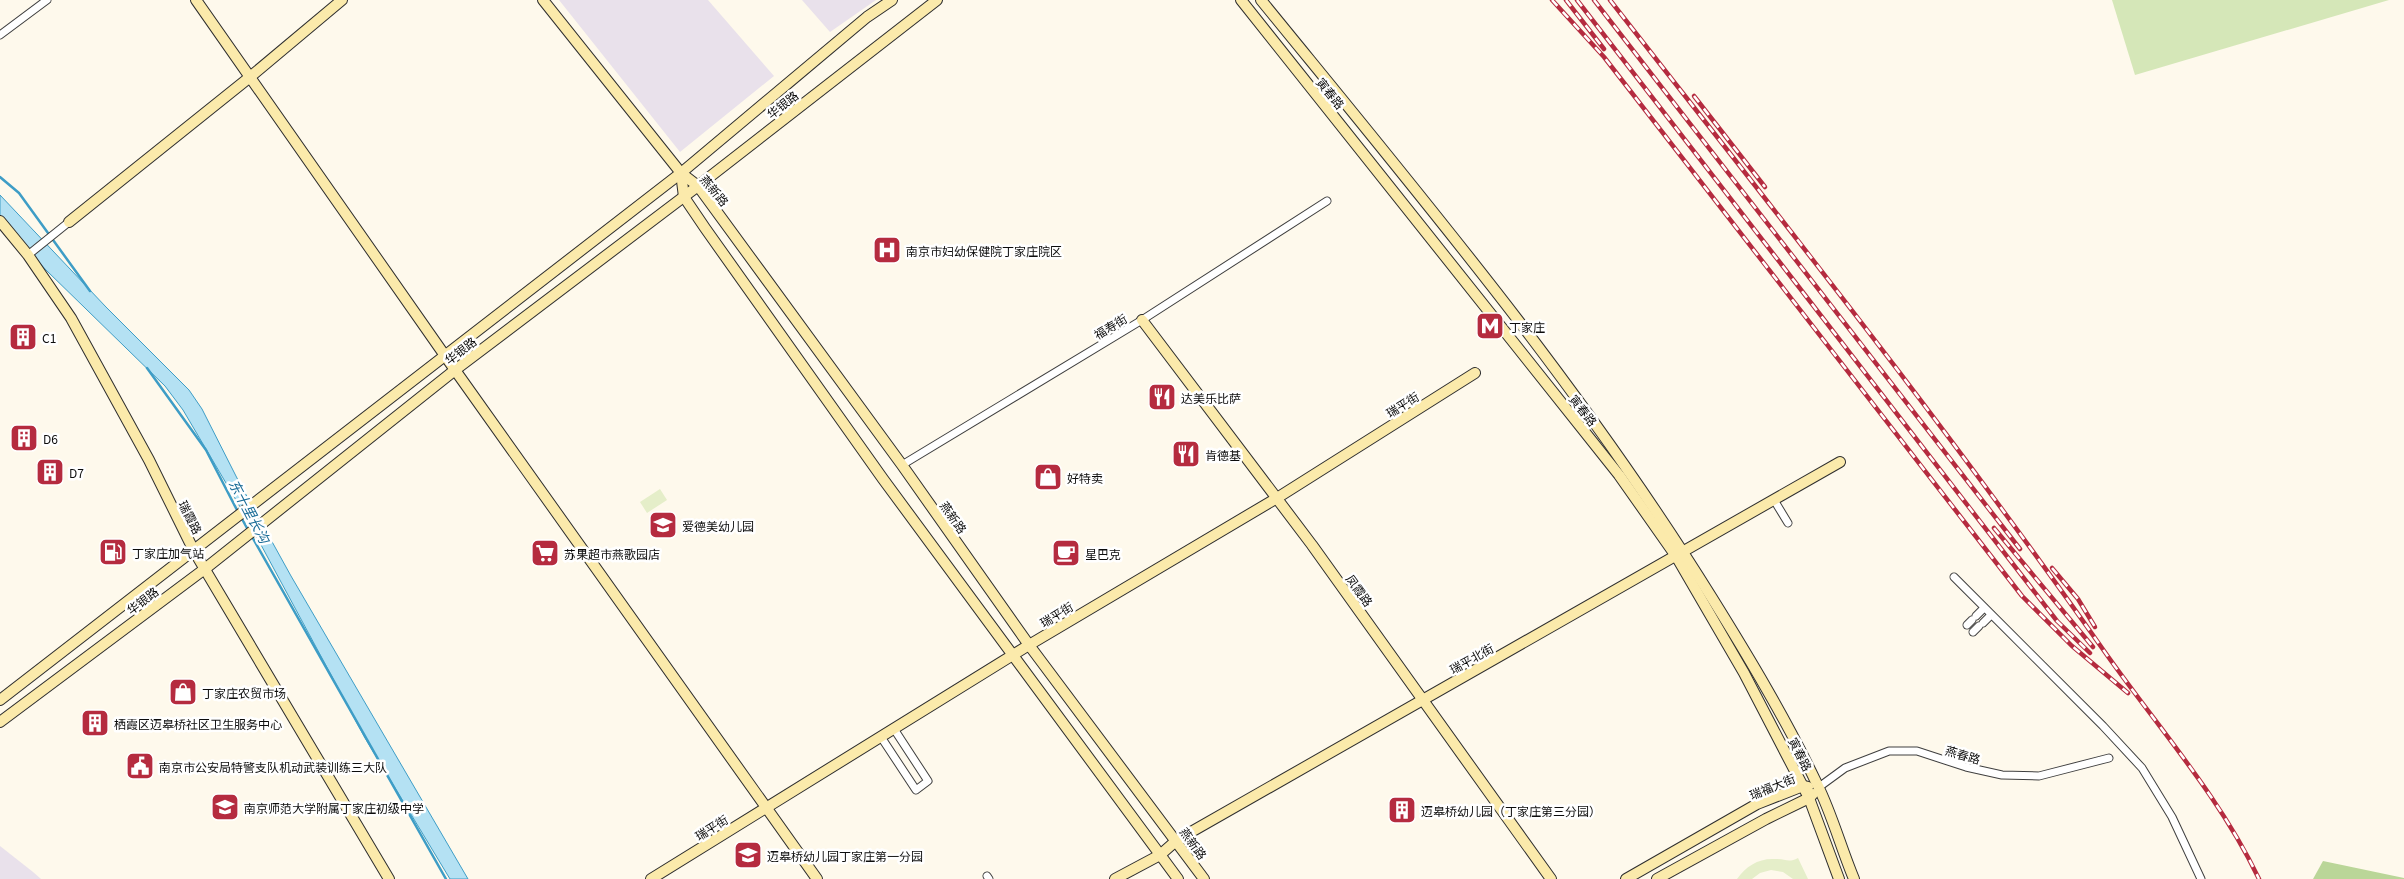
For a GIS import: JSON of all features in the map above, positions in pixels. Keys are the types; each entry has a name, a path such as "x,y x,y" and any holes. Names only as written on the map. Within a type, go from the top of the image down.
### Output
{"street":[{"path":"0,35 47,0"},
{"path":"196,0 445,356 817,879"},
{"path":"28,255 250,77 342,0"},
{"name":"燕新路","path":"543,0 681,173 698,186 902,465 1029,645 1177,840 1204,879"},
{"name":"华银路","path":"0,700 681,173 867,17 892,0"},
{"name":"华银路","path":"0,722 206,568 455,370 684,197 937,0"},
{"name":"寅春路","path":"1241,0 1620,475 1680,554 1809,798 1839,879"},
{"name":"寅春路","path":"1261,0 1546,356 1625,465 1680,554 1765,683 1819,787 1854,879"},
{"name":"燕新路","path":"681,173 684,197 883,479 1178,879"},
{"name":"福寿街","path":"902,465 1142,320 1327,201"},
{"name":"瑞霞路","path":"0,221 28,255 71,318 149,460 194,551 206,568 389,879"},
{"name":"凤霞路","path":"1142,320 1277,498 1551,879"},
{"name":"瑞平街","path":"651,879 1012,655 1277,498 1475,373"},
{"name":"瑞平北街","path":"1115,879 1160,855 1177,840 1840,462"},
{"path":"1774,500 1788,523"},
{"path":"1954,577 2142,768 2172,817 2200,879"},
{"path":"1972,620 1984,608"},
{"path":"1978,627 1991,615"},
{"path":"881,737 916,790 928,781 894,729"},
{"name":"燕春路","path":"1819,787 1845,768 1889,751 1917,751 1966,767 2002,775 2039,776 2109,758"},
{"name":"瑞福大街","path":"1626,879 1757,804 1803,786 1819,787"},
{"name":"瑞福大街","path":"1657,879 1766,818 1809,798 1819,787"}],"shaded area":[{"path":"559,0 708,0 774,76 680,152"},
{"path":"802,0 876,0 830,32"},
{"path":"0,846 33,872 41,879 0,879"}],"green space":[{"path":"2112,0 2389,0 2135,75"},
{"path":"660,489 667,500 647,513 640,502"},
{"path":"1798,858 1808,879 1793,879 1783,872 1771,870 1760,873 1752,879 1737,879 1744,870 1758,861 1778,859 1789,861"},
{"path":"2323,861 2404,878 2404,879 2313,879"}],"water":[{"path":"0,195 106,307 189,390 202,409 239,482 291,576 468,879 450,879 365,738 246,517 183,410 165,386 46,270 0,219"}],"waterway":[{"name":"东十里长沟","path":"0,177 19,193 90,291"},
{"name":"东十里长沟","path":"147,368 206,450 238,512"},
{"name":"东十里长沟","path":"241,517 248,530"},
{"name":"东十里长沟","path":"251,535 446,879"}],"railway":[{"path":"1552,0 1604,57 2022,596 2072,646 2128,693"},
{"path":"1566,0 1604,49"},
{"path":"1577,0 2057,621 2090,653"},
{"path":"1594,0 2020,549"},
{"path":"1610,0 1860,321 1983,483 2206,789 2243,848 2259,879"},
{"path":"1694,96 1765,187"},
{"path":"1994,528 2093,647"},
{"path":"2052,568 2078,599 2095,627"}],"place":[{"name":"南京市妇幼保健院丁家庄院区","path":"887,250"},
{"name":"丁家庄","path":"1490,326"},
{"name":"C1","path":"23,337"},
{"name":"达美乐比萨","path":"1162,397"},
{"name":"D6","path":"24,438"},
{"name":"肯德基","path":"1186,454"},
{"name":"D7","path":"50,472"},
{"name":"好特卖","path":"1048,477"},
{"name":"爱德美幼儿园","path":"663,525"},
{"name":"丁家庄加气站","path":"113,552"},
{"name":"苏果超市燕歌园店","path":"545,553"},
{"name":"星巴克","path":"1066,553"},
{"name":"丁家庄农贸市场","path":"183,692"},
{"name":"栖霞区迈皋桥社区卫生服务中心","path":"95,723"},
{"name":"南京市公安局特警支队机动武装训练三大队","path":"140,766"},
{"name":"南京师范大学附属丁家庄初级中学","path":"225,807"},
{"name":"迈皋桥幼儿园（丁家庄第三分园）","path":"1402,810"},
{"name":"迈皋桥幼儿园丁家庄第一分园","path":"748,855"}]}
